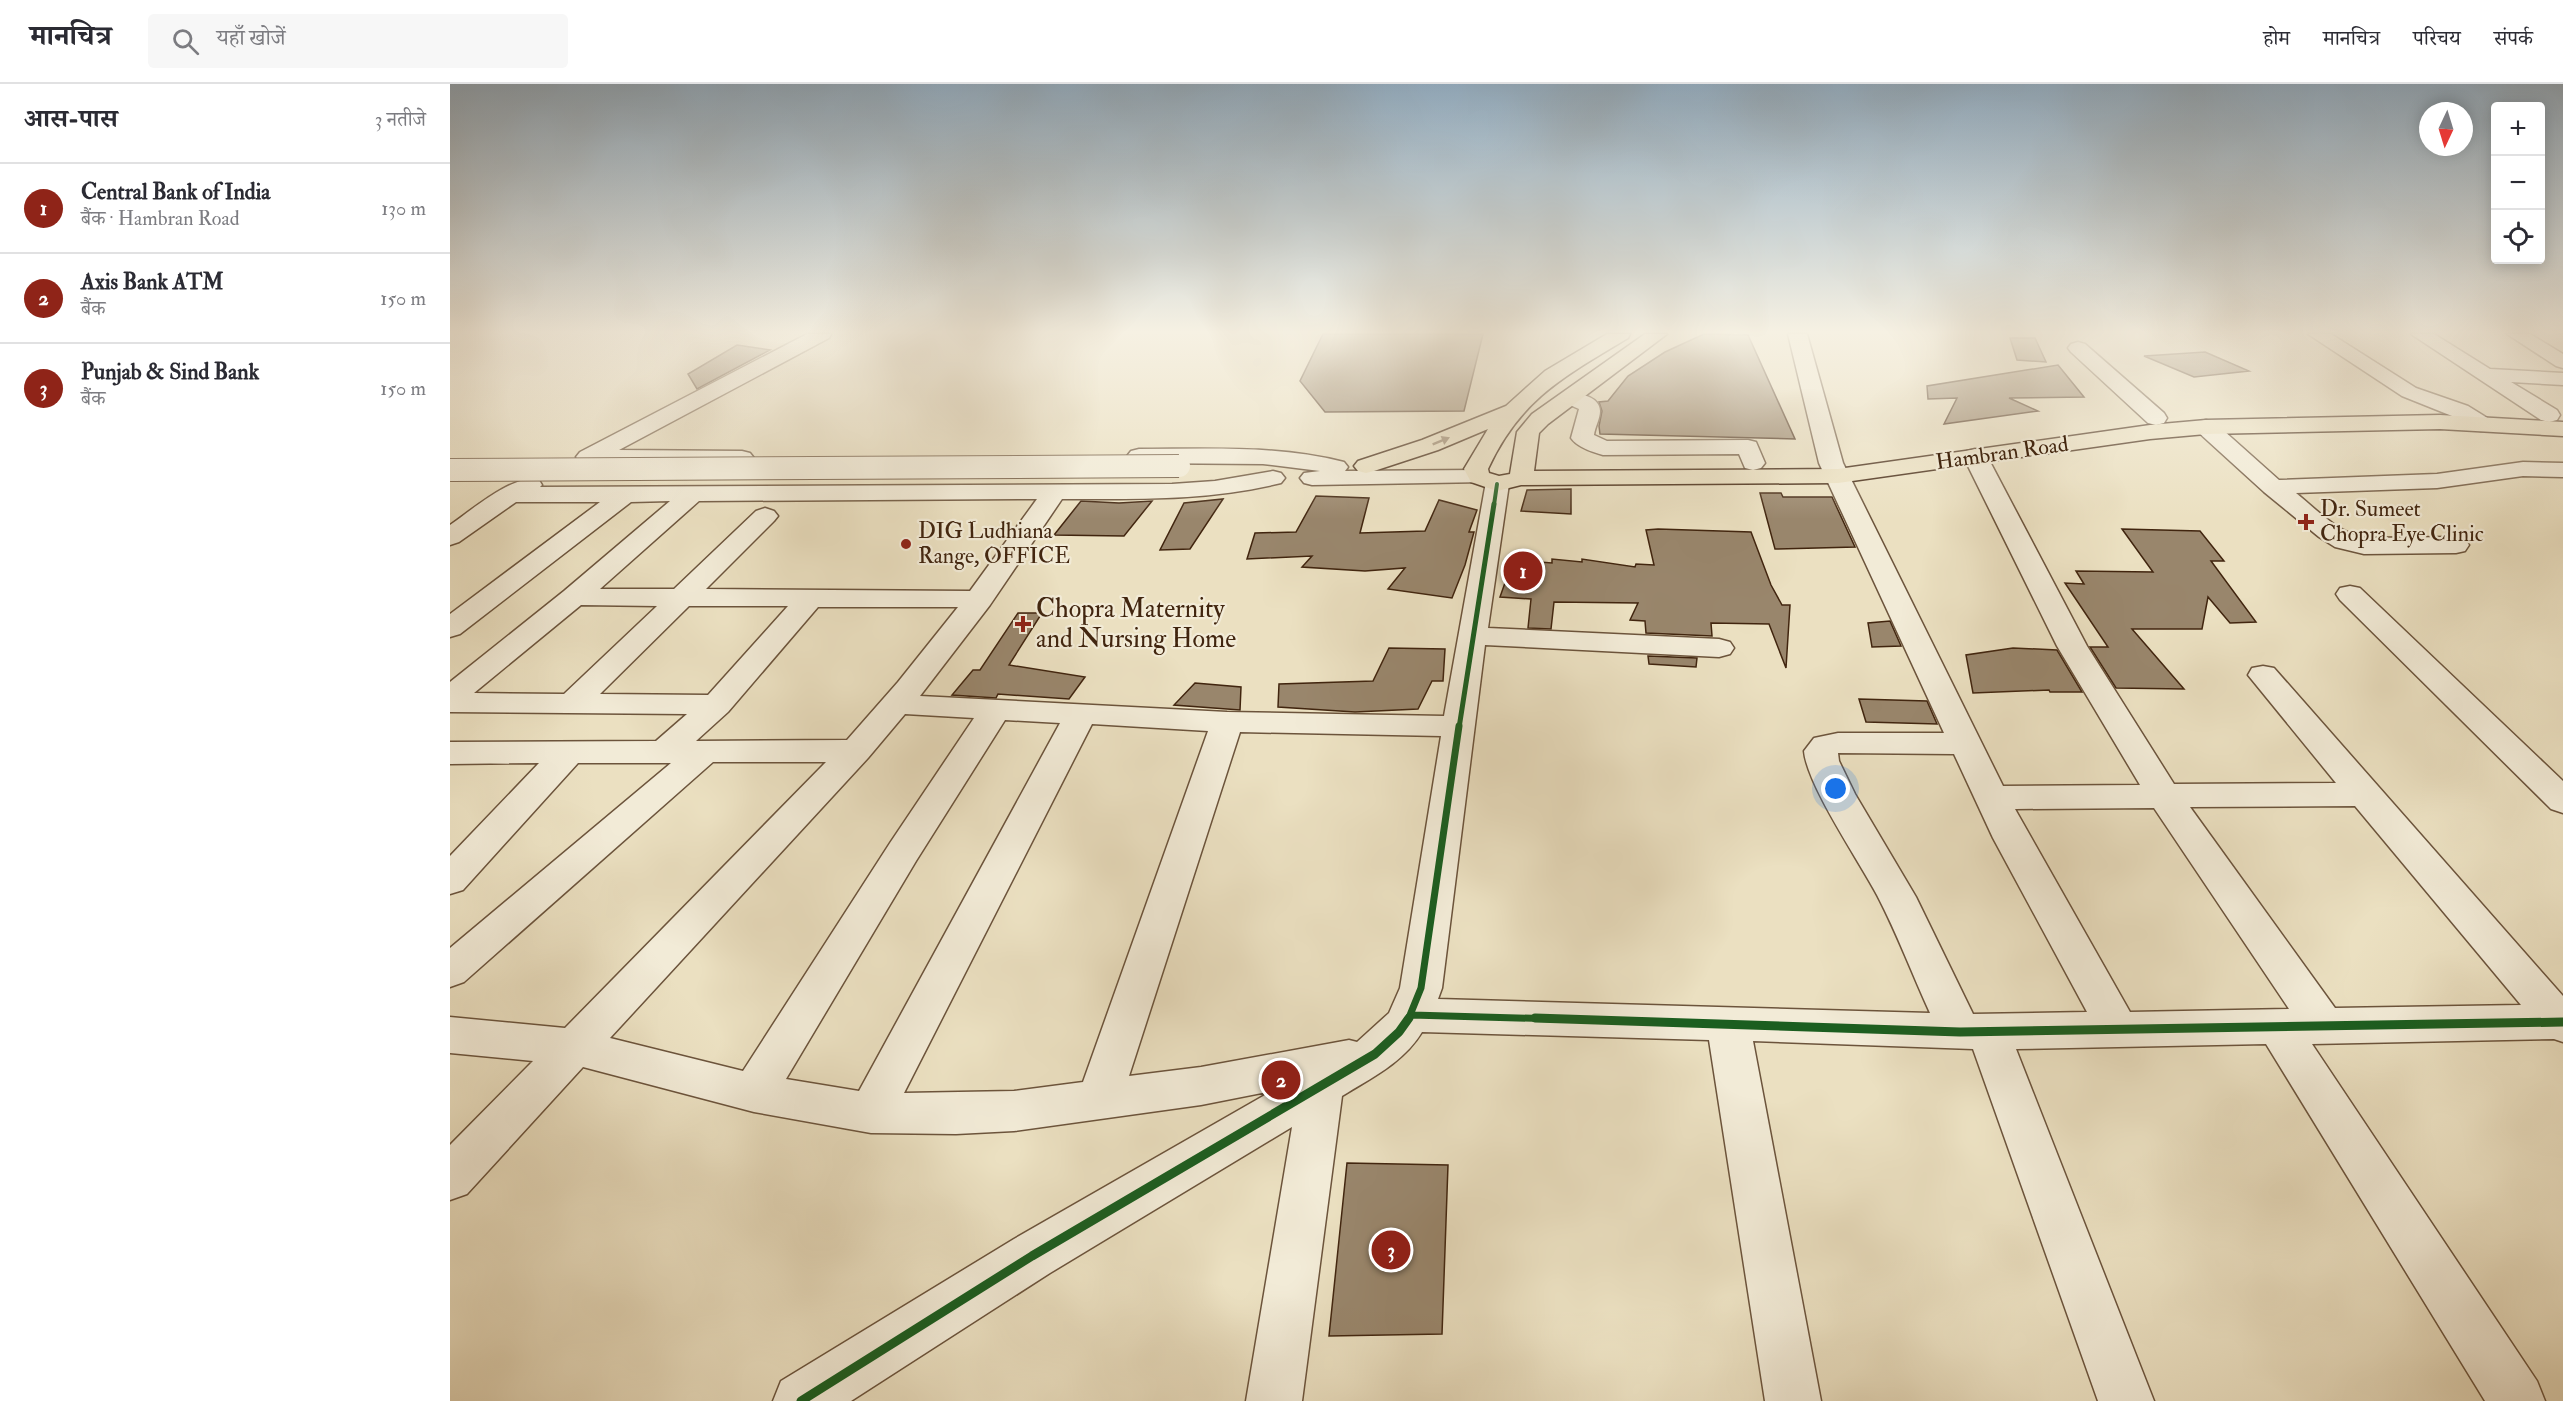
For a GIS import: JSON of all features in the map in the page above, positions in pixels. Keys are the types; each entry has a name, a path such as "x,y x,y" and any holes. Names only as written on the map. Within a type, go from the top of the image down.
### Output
{"main road":[{"path":"1500,473 1498,431 1528,395"},
{"path":"1500,473 1528,432 1540,419 1573,395"},
{"path":"1366,466 1430,446 1518,408"},
{"name":"Hambran Road","path":"1500,473 1835,469 1975,456 2150,432 2433,409 2481,424 2558,425"},
{"name":"Hambran Road","path":"1500,473 1753,463 1835,469 2156,418 2200,414 2433,409 2558,425"}],"street":[{"path":"450,537 510,495 704,395"},
{"path":"1814,395 1835,469 1966,744 2011,838 2117,1028"},
{"path":"2131,395 2156,418"},
{"path":"2412,395 2433,409"},
{"path":"2515,395 2558,425"},
{"path":"1570,398 1584,401 1590,407 1591,413 1582,432 1582,438 1603,448 1748,447 1753,463"},
{"path":"2206,427 2328,532 2356,545 2456,545"},
{"path":"583,459 1256,456 1303,459 1336,467"},
{"path":"1975,456 2072,646 2164,796 2324,1026"},
{"path":"450,483 1175,473 1366,466 1500,473"},
{"path":"2273,487 2437,481 2523,469 2563,470"},
{"path":"450,470 1175,473 1273,478 1500,473"},
{"path":"801,1401 1032,1256 1375,1054 1398,1035 1412,1015 1421,988 1472,636 1500,473"},
{"path":"510,495 1054,493 1196,490 1273,478"},
{"path":"450,1178 898,704 980,600 1054,493"},
{"path":"450,697 574,597 693,494"},
{"path":"450,628 623,496"},
{"path":"571,705 765,516"},
{"path":"2350,594 2563,801"},
{"path":"574,597 980,600"},
{"path":"664,752 717,705 810,599"},
{"path":"1472,636 1719,648"},
{"path":"2263,675 2562,1023"},
{"path":"450,702 717,705"},
{"path":"898,704 1227,722 1459,726"},
{"path":"754,1093 903,852 996,709"},
{"path":"871,1113 1081,714"},
{"path":"1099,1100 1227,722"},
{"path":"1966,744 1838,743 1826,746 1821,751 1822,761 1838,794 1974,1031 2126,1401"},
{"path":"450,880 570,751"},
{"path":"450,753 856,751"},
{"path":"450,971 703,753"},
{"path":"1992,798 2366,794"},
{"path":"1412,1015 1974,1031 2562,1023"},
{"path":"1728,1023 1793,1401"},
{"path":"2277,1026 2517,1401"},
{"path":"450,1035 574,1047 754,1093 871,1113 956,1114 1014,1111 1201,1086 1375,1054"},
{"path":"1274,1401 1321,1084"}],"building":[{"path":"1312,395 1468,395 1464,411 1325,412"},
{"path":"1612,395 1775,395 1795,439 1600,434 1602,411 1599,402 1608,401"},
{"path":"1928,395 2084,397 2009,398 2038,411 1944,424 1957,398 1928,399"},
{"path":"1571,489 1571,514 1521,511 1527,490"},
{"path":"1760,493 1781,493 1783,497 1832,497 1855,547 1775,549"},
{"path":"1316,496 1369,498 1360,533 1425,531 1439,500 1477,510 1469,532 1474,532 1465,565 1452,598 1388,589 1405,568 1365,571 1302,567 1312,556 1247,559 1255,533 1296,532"},
{"path":"1223,499 1190,549 1160,550 1184,503"},
{"path":"1081,501 1119,503 1152,501 1124,536 1054,535"},
{"path":"2122,529 2200,531 2224,561 2211,561 2256,622 2230,623 2208,597 2202,629 2132,629 2184,689 2116,688 2090,647 2108,647 2065,583 2084,584 2076,571 2153,572"},
{"path":"1646,530 1751,532 1771,585 1782,605 1790,605 1786,668 1769,624 1711,623 1712,636 1646,633 1645,621 1630,620 1638,603 1554,602 1551,629 1528,628 1531,599 1500,597 1513,560 1552,563 1552,559 1582,562 1582,559 1635,567 1636,564 1654,565"},
{"path":"1018,613 1042,613 1009,665 1085,677 1069,699 998,694 996,698 952,695 973,670 980,670"},
{"path":"1890,621 1901,646 1872,647 1868,623"},
{"path":"1389,648 1445,649 1443,681 1432,681 1418,709 1355,712 1278,707 1279,684 1373,681"},
{"path":"2013,648 2057,650 2082,692 2050,692 2049,690 1973,693 1966,655"},
{"path":"1648,656 1697,658 1696,667 1649,664"},
{"path":"1195,683 1241,687 1240,710 1174,705"},
{"path":"1859,699 1927,701 1937,724 1866,722"},
{"path":"1347,1163 1448,1165 1442,1334 1329,1336"}],"cycle path":[{"path":"801,1401 1032,1256 1375,1054 1404,1025 1421,988 1472,636 1497,484"},
{"path":"1412,1015 1728,1023 1960,1032 2563,1022"}],"place":[{"name":"Dr. Sumeet Chopra Eye Clinic","path":"2306,522"},
{"name":"DIG Ludhiana Range, OFFICE","path":"906,544"},
{"name":"Central Bank of India","path":"1523,571"},
{"name":"Chopra Maternity and Nursing Home","path":"1023,624"},
{"name":"Axis Bank ATM","path":"1281,1080"},
{"name":"Punjab & Sind Bank","path":"1391,1250"}]}
